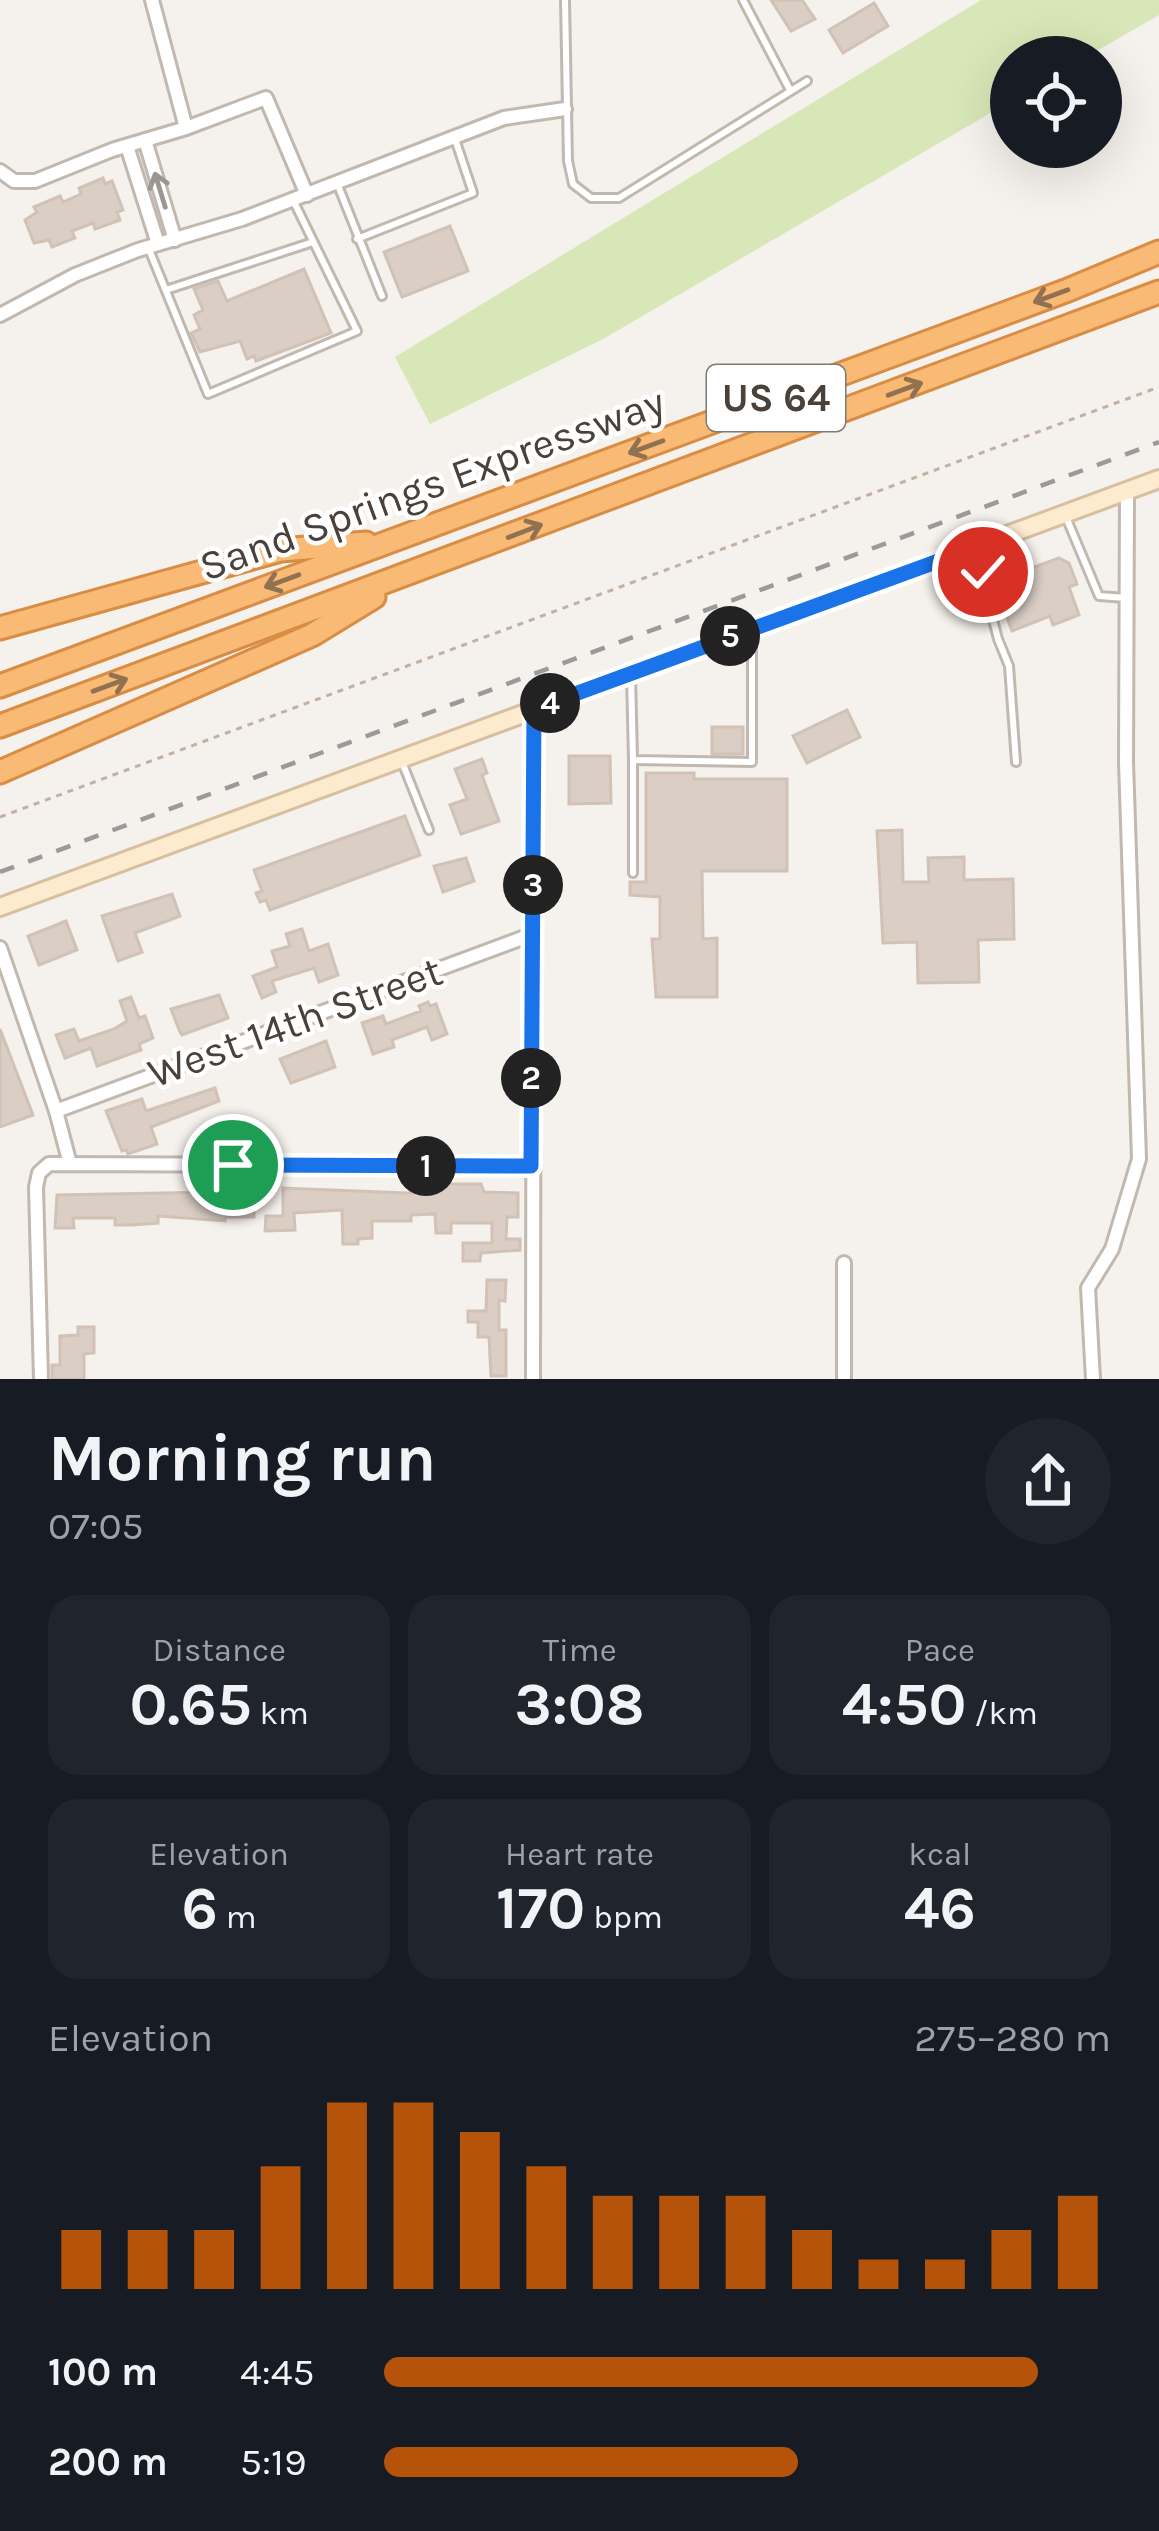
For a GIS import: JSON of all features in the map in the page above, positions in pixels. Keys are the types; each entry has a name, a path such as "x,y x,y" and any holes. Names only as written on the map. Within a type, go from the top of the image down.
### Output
{"highway":[{"name":"Sand Springs Expressway","path":"0,686 1068,290 1159,252"},
{"name":"Sand Springs Expressway","path":"0,725 1159,292"},
{"path":"0,628 281,550 392,541"},
{"path":"0,772 312,635 416,572"}],"main road":[{"path":"0,908 1159,479"}],"street":[{"path":"152,0 187,128"},
{"path":"0,171 14,181 35,182 112,150 266,98 308,195"},
{"path":"0,315 75,274 308,195 518,114 565,109"},
{"path":"145,140 175,240"},
{"path":"127,146 153,246"},
{"path":"1093,1379 1088,1288 1112,1249 1139,1159 1126,761 1127,491"},
{"path":"533,1379 534,709"},
{"name":"West 14th Street","path":"56,1111 533,934"},
{"path":"0,949 70,1164"},
{"path":"41,1379 36,1187 43,1167 531,1166"},
{"path":"844,1263 844,1379"}],"lane":[{"path":"565,0 565,109 573,184 591,198 619,197 807,81"},
{"path":"743,0 790,90"},
{"path":"357,238 473,194 455,139"},
{"path":"337,183 382,296"},
{"path":"153,246 208,394 357,331 293,200"},
{"path":"166,290 313,242"},
{"path":"1065,514 1099,596 1126,598"},
{"path":"974,548 1009,666 1016,762"},
{"path":"633,760 752,762 752,627"},
{"path":"632,674 633,873"},
{"path":"400,758 429,830"}],"path":[{"path":"0,817 1159,387"}],"green space":[{"path":"981,0 1159,0 1159,15 1122,36 990,36 990,113 603,339 430,424 395,357"}],"building":[{"path":"771,0 802,0 815,19 791,31"},
{"path":"874,3 888,26 843,53 829,30"},
{"path":"103,178 105,184 112,181 123,210 117,212 120,220 72,231 75,238 52,247 49,240 34,243 25,220 37,212 34,207 60,196 63,202 81,194 79,188"},
{"path":"450,226 468,271 402,297 384,252"},
{"path":"304,269 331,333 256,361 254,356 247,359 240,341 200,352 191,333 200,329 194,315 203,310 194,289 218,281 227,301"},
{"path":"1059,558 1069,563 1077,584 1069,587 1079,615 1053,625 1050,616 1012,631 997,591 1025,581 1021,572"},
{"path":"847,710 860,737 807,763 793,736"},
{"path":"712,727 743,727 743,754 712,754"},
{"path":"569,756 610,756 611,803 569,804"},
{"path":"482,759 487,773 482,775 499,821 461,834 450,805 467,799 455,769"},
{"path":"646,773 694,773 694,779 787,779 787,871 702,871 703,939 717,938 717,997 656,997 652,939 660,939 660,897 630,895 630,882 646,882"},
{"path":"405,816 420,855 270,910 266,900 260,902 256,893 262,891 254,870"},
{"path":"902,830 903,882 929,882 928,858 964,857 964,880 1013,879 1014,939 978,940 979,982 918,983 917,942 883,943 877,831"},
{"path":"466,858 474,881 443,892 434,866"},
{"path":"172,894 180,916 135,933 142,952 118,961 102,916"},
{"path":"66,921 77,950 39,965 28,936"},
{"path":"302,929 309,951 328,944 338,975 319,982 314,968 272,981 276,992 262,998 253,976 277,967 272,951 290,946 286,934"},
{"path":"219,995 228,1018 182,1035 171,1009"},
{"path":"131,997 153,1038 139,1044 141,1050 97,1066 91,1048 65,1058 56,1035 74,1029 79,1041 114,1029 127,1021 120,1001"},
{"path":"436,1004 447,1034 432,1040 427,1027 392,1040 394,1047 373,1054 362,1023 383,1016 386,1024 421,1011 419,1006"},
{"path":"0,1029 33,1115 0,1127"},
{"path":"326,1041 335,1067 291,1083 280,1059"},
{"path":"215,1088 219,1101 151,1127 157,1144 128,1154 122,1151 106,1111 142,1099 146,1111"},
{"path":"215,1182 225,1182 225,1195 254,1194 254,1217 225,1217 225,1221 158,1216 158,1223 132,1225 115,1225 115,1218 73,1218 74,1228 55,1228 57,1195 215,1192"},
{"path":"435,1184 481,1184 484,1192 518,1193 518,1217 507,1217 506,1239 520,1239 520,1250 481,1253 480,1261 463,1261 463,1243 492,1243 492,1223 451,1223 451,1233 436,1233 435,1214 411,1215 411,1221 372,1221 372,1238 358,1239 358,1244 343,1244 342,1210 294,1213 295,1230 265,1231 266,1216 283,1216 283,1188 407,1193 435,1190"},
{"path":"487,1280 506,1280 505,1301 499,1300 499,1330 506,1330 506,1376 491,1376 489,1337 478,1337 478,1322 468,1322 468,1311 486,1311"},
{"path":"78,1327 94,1327 94,1353 84,1354 84,1379 52,1379 52,1365 60,1365 60,1336 78,1335"}],"railway":[{"path":"0,872 1159,442"}],"route":[{"path":"233,1165 531,1166 534,709 974,548 983,572"}]}
